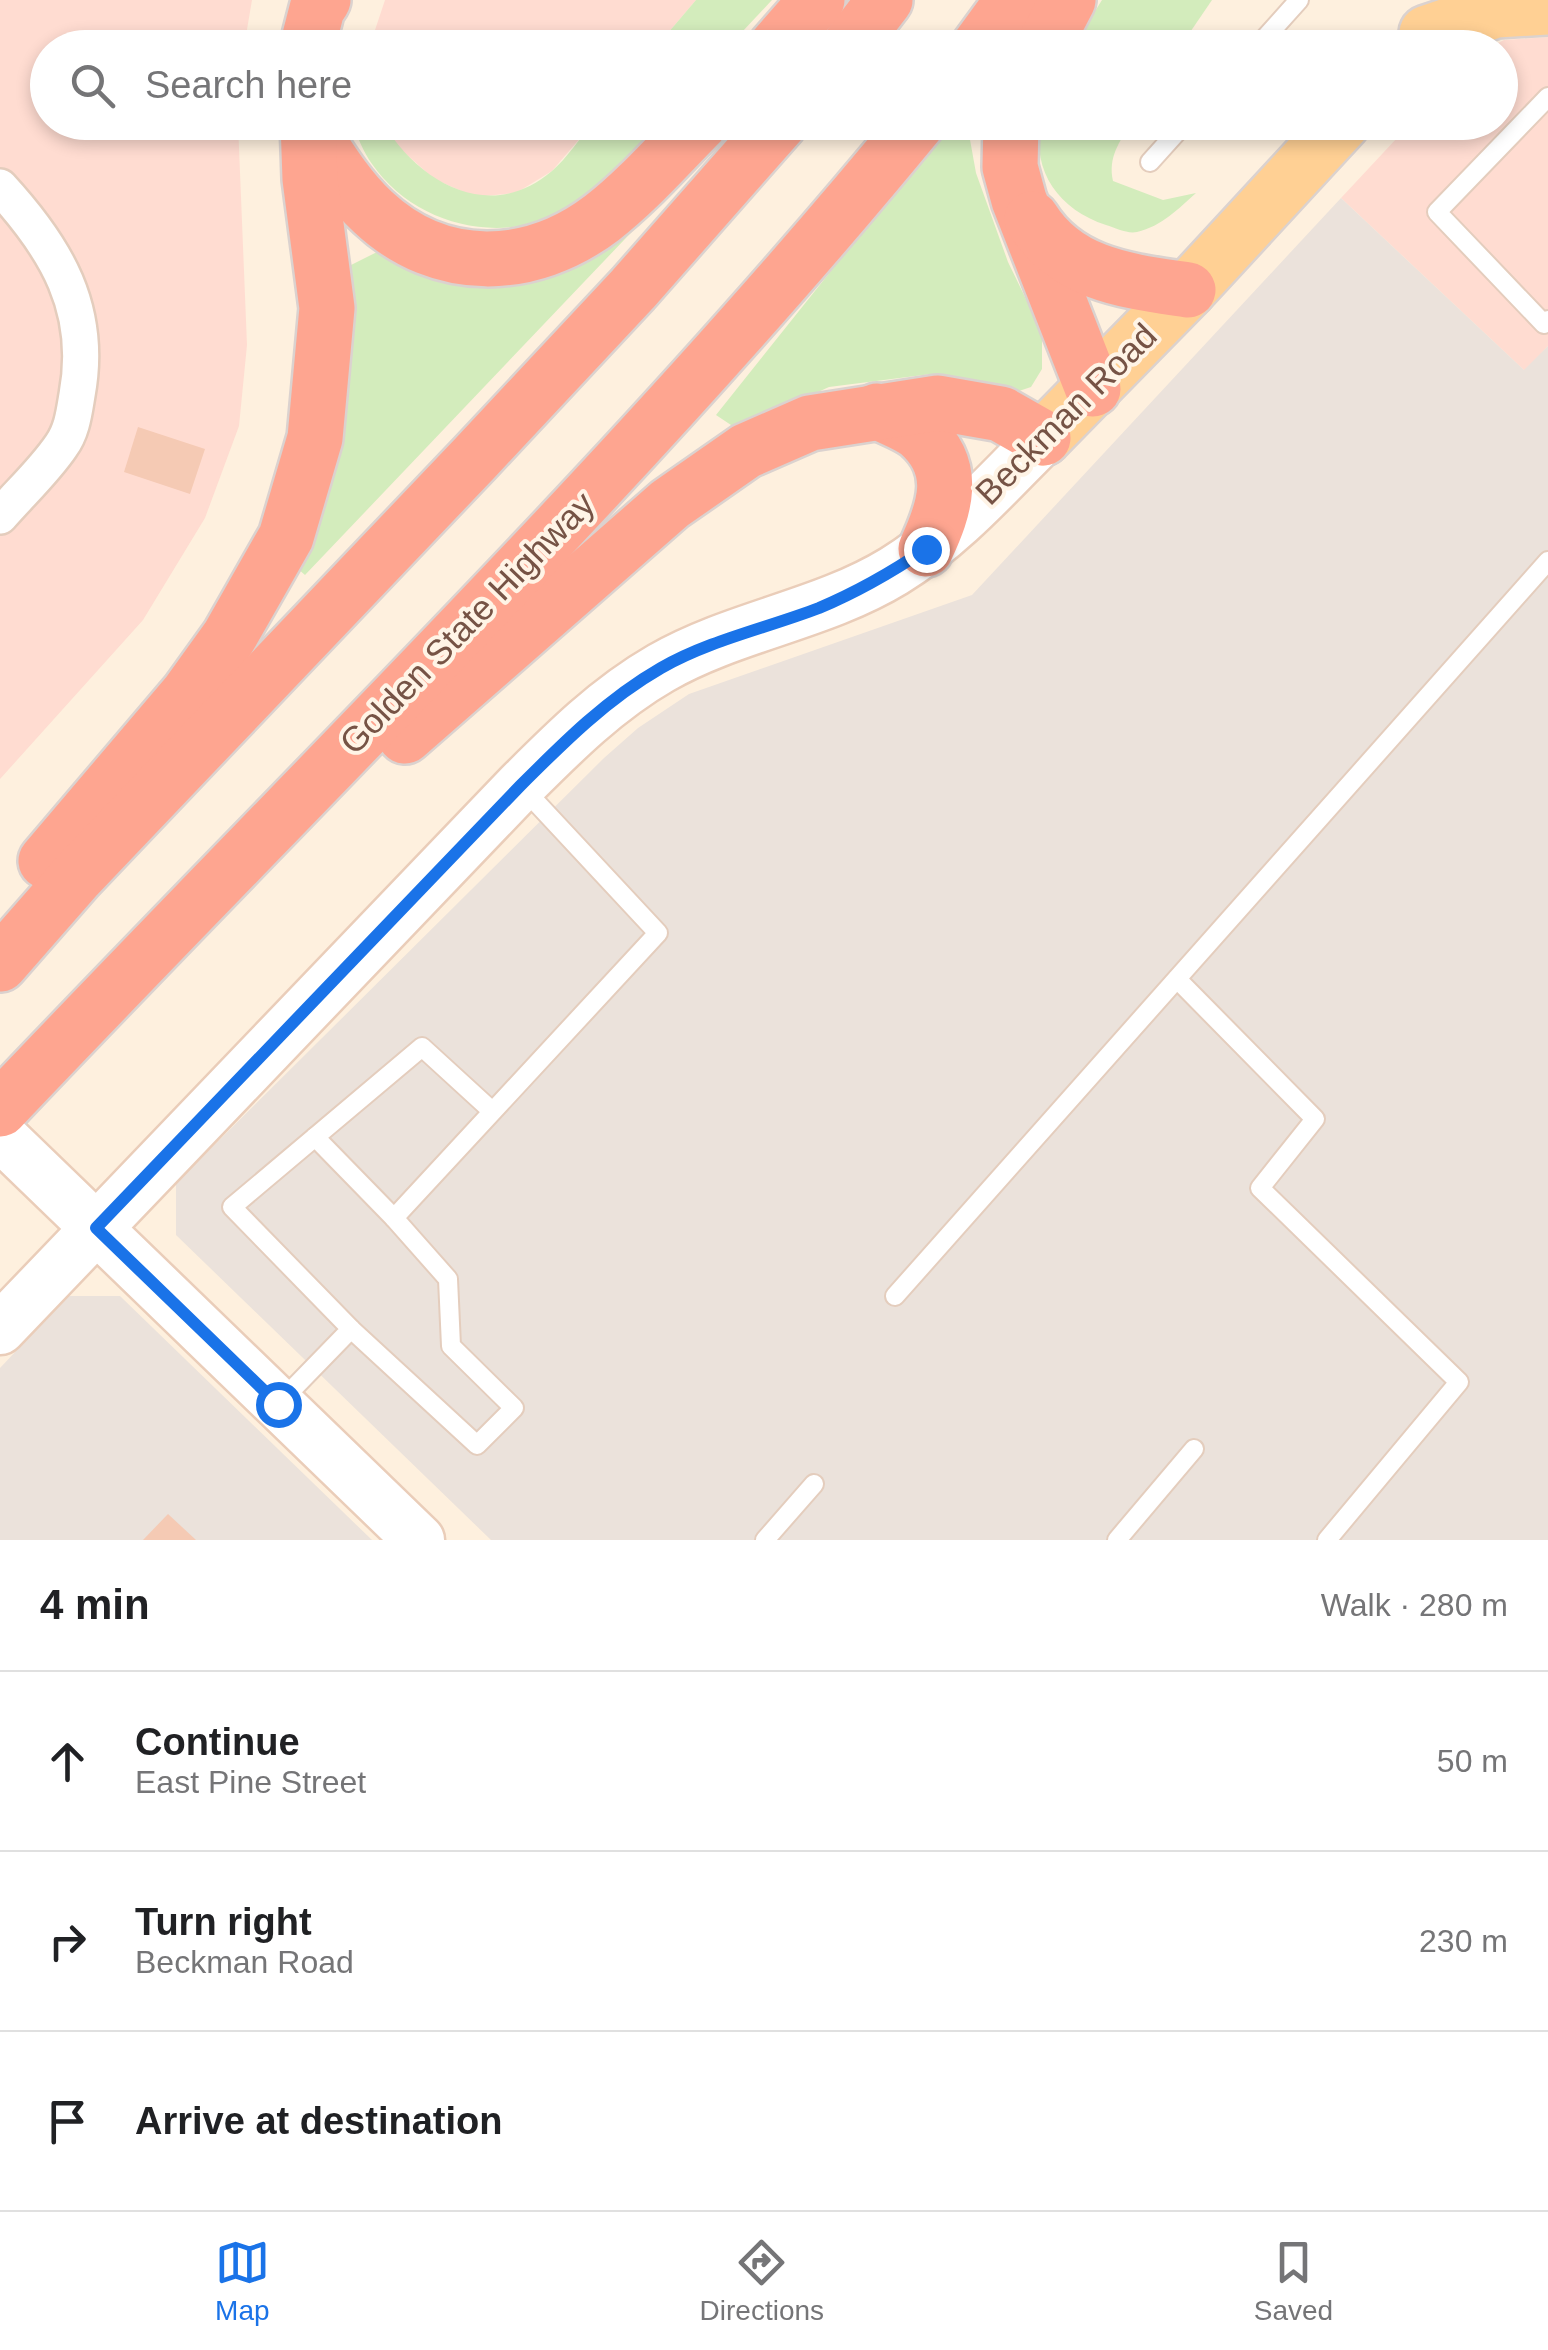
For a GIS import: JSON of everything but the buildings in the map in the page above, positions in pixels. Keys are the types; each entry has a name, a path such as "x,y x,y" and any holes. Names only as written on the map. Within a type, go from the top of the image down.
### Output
{"highway":[{"path":"312,30 323,0"},
{"path":"791,30 817,0"},
{"path":"862,30 885,0"},
{"path":"991,30 1013,0"},
{"path":"1052,30 1068,0"},
{"path":"0,936 54,850 188,694 229,637 286,537 314,438 326,324 309,140"},
{"path":"318,140 342,177 372,212 406,239 448,254 493,260 533,256 570,239 603,218 683,140"},
{"path":"0,964 77,876 633,288 764,140"},
{"name":"Golden State Highway","path":"0,1109 590,498 838,220 903,140"},
{"path":"1011,140 1010,167 1019,200 1093,389"},
{"path":"1019,200 1042,236 1077,264 1116,280 1188,290"},
{"path":"196,902 304,830 435,708 670,504 746,452 810,423 938,403 1001,414 1043,438"},
{"path":"877,411 919,433 940,461 947,488 941,517 926,549"}],"main road":[{"path":"1432,27 1496,10 1548,7"},
{"name":"Beckman Road","path":"1043,438 1188,290 1322,140"}],"street":[{"path":"0,187 41,235 68,281 78,318 82,366 71,428 61,446 0,515"},
{"name":"Beckman Road","path":"0,1329 566,739 612,700 663,667 819,608 893,572 926,549 1043,438"},
{"path":"0,1135 420,1540"}],"lane":[{"path":"1272,30 1299,0"},
{"path":"1518,129 1548,98"},
{"path":"1150,162 1170,140"},
{"path":"1507,140 1437,212 1544,324 1548,320"},
{"path":"895,1296 1548,561"},
{"path":"394,1218 658,933 520,786"},
{"path":"1177,979 1315,1119 1260,1188 1459,1382 1327,1540"},
{"path":"315,1137 448,1280 451,1346 514,1408 476,1445 351,1329 232,1207 422,1046 492,1112"},
{"path":"278,1404 351,1329"},
{"path":"1117,1540 1194,1449"},
{"path":"765,1540 814,1484"}],"shaded area":[{"path":"0,0 252,0 247,30 30,30 30,140 239,140 247,345 239,426 205,518 143,620 0,779"},
{"path":"385,0 696,0 670,30 375,30"},
{"path":"1548,37 1548,346 1525,371 1341,198 1395,140 1518,140 1518,39"},
{"path":"393,140 578,140 552,171 516,193 475,197 434,179"},
{"path":"1341,198 1524,370 1548,346 1548,1540 491,1540 176,1235 176,1183 638,728 689,694 972,595"},
{"path":"68,1296 120,1296 372,1540 0,1540 0,1368"}],"green space":[{"path":"696,0 772,0 744,30 670,30"},
{"path":"1102,0 1212,0 1192,30 1083,30"},
{"path":"359,140 395,140 436,179 481,195 528,187 558,166 579,140 643,140 608,176 564,211 525,225 500,228 451,221 428,212 388,183"},
{"path":"935,140 970,140 976,173 1008,262 1042,332 1042,369 1031,387 1016,392 931,374 829,387 737,429 716,415"},
{"path":"1121,140 1113,157 1113,181 1163,200 1196,193 1146,229 1122,230 1090,218 1063,199 1045,173 1039,141"},
{"path":"664,198 305,575 290,562 347,267 383,249 415,266"}],"route":[{"path":"278,1404 96,1228 520,786 612,700 663,667 819,608 893,572 926,549"}]}
